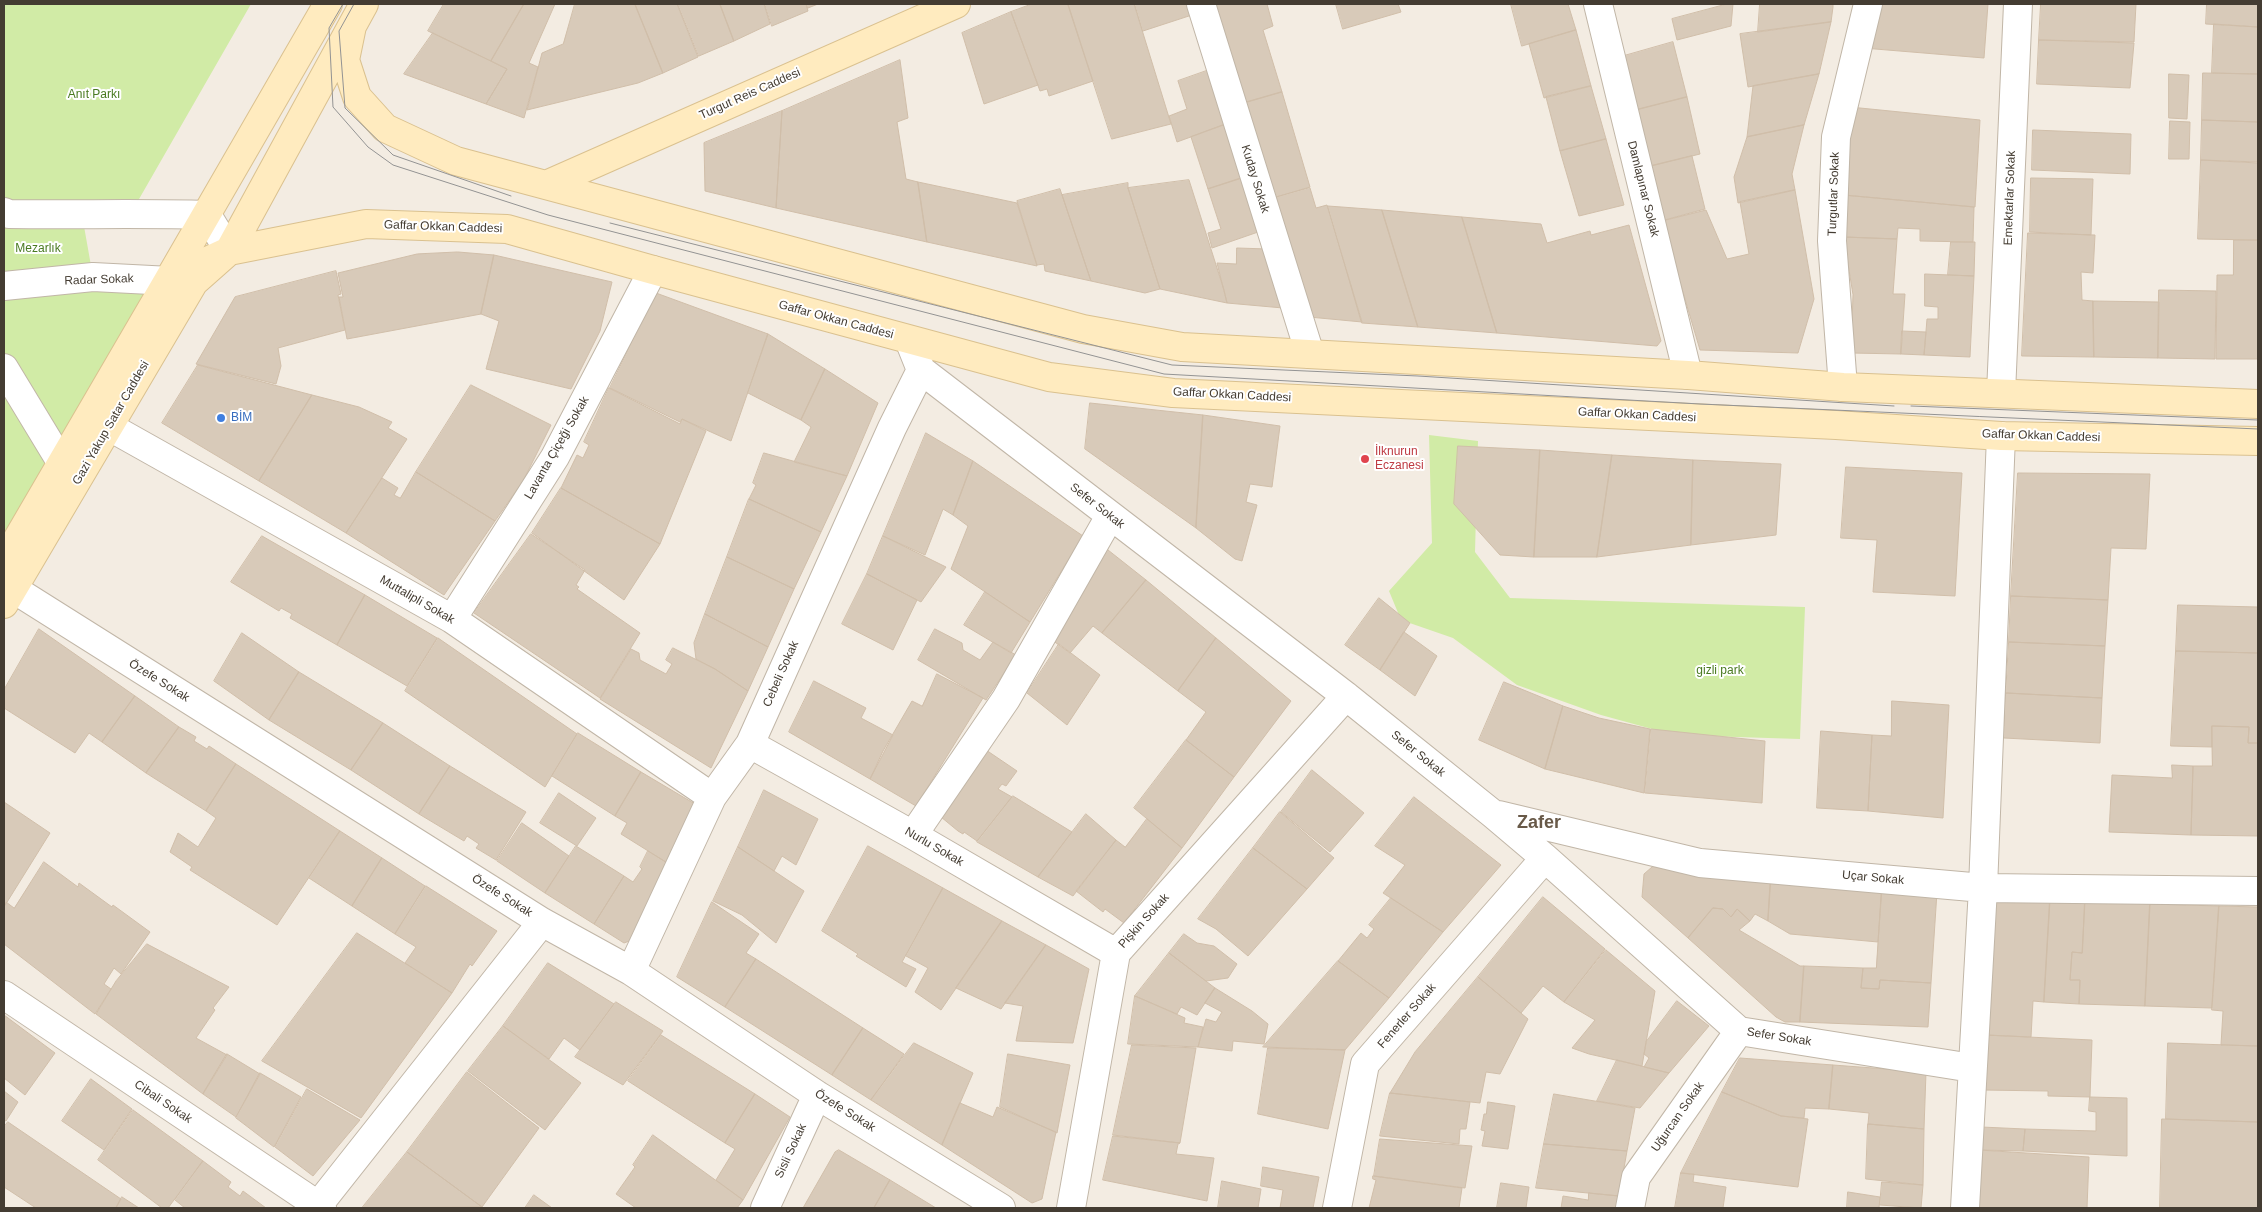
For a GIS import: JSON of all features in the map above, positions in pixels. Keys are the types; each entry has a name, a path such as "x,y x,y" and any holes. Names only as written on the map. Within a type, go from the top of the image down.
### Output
{"main road":[{"name":"Gazi Yakup Satar Caddesi","path":"4,562 71,467 108,426 182,281 208,215 328,4"},
{"name":"Turgut Reis Caddesi","path":"546,185 928,9 956,4"},
{"path":"358,15 345,60 357,97 385,128 456,161 1083,330 1182,347 1688,375 1843,387 2258,404"},
{"path":"182,281 229,251 358,15"},
{"name":"Gaffar Okkan Caddesi","path":"229,251 366,224 507,229 1049,377 1173,393 1836,425 2001,436 2258,441"},
{"name":"Gazi Yakup Satar Caddesi","path":"7,592 71,467 182,281"}],"street":[{"name":"Kuday Sokak","path":"1200,4 1310,354"},
{"name":"Damlapınar Sokak","path":"1598,4 1688,375"},
{"name":"Turgutlar Sokak","path":"1843,387 1832,241 1836,137 1868,4"},
{"name":"Emektarlar Sokak","path":"2002,393 2018,4"},
{"path":"4,212 82,215 131,213 208,215 229,251"},
{"name":"Lavanta Çiçeği Sokak","path":"452,619 555,457 653,270"},
{"name":"Radar Sokak","path":"4,286 93,277 182,281"},
{"path":"909,340 921,370"},
{"path":"4,368 71,467"},
{"name":"Sefer Sokak","path":"921,370 1346,696 1493,814 1739,1031 1972,1068"},
{"name":"Cebeli Sokak","path":"631,971 712,797 750,744 892,428 921,370"},
{"name":"Muttalipli Sokak","path":"108,426 452,619 712,797"},
{"path":"1965,1208 1983,888 2001,436"},
{"path":"913,835 1006,699 1110,516"},
{"name":"Özefe Sokak","path":"7,592 542,922 631,971 817,1095 1001,1208"},
{"name":"Pişkin Sokak","path":"1071,1208 1116,953 1346,696"},
{"name":"Nurlu Sokak","path":"750,744 913,835 1116,953"},
{"name":"Uçar Sokak","path":"1493,814 1700,863 1983,888 2258,891"},
{"name":"Fenerler Sokak","path":"1337,1208 1365,1064 1545,858"},
{"path":"319,1207 542,922"},
{"name":"Cibali Sokak","path":"4,995 319,1207"},
{"name":"Uğurcan Sokak","path":"1630,1208 1636,1177 1739,1031"},
{"name":"Sisli Sokak","path":"764,1208 817,1095"}],"green space":[{"path":"4,4 251,4 131,213 82,215 93,277 169,279 4,553"},
{"name":"gizli park","path":"1429,435 1478,441 1475,552 1510,598 1805,607 1800,739 1674,735 1601,715 1517,685 1453,638 1401,620 1389,591 1432,543"}],"building":[{"path":"444,4 524,4 491,61 428,31"},
{"path":"524,4 555,4 529,63 538,67 524,118 486,104 507,69 491,61"},
{"path":"575,4 635,4 663,73 638,83 527,110 542,53 563,44"},
{"path":"635,4 677,4 698,57 663,73"},
{"path":"678,4 720,4 734,41 699,56"},
{"path":"720,4 764,4 770,24 734,41"},
{"path":"765,4 806,4 808,11 772,26"},
{"path":"807,4 818,4 808,8"},
{"path":"1032,4 1068,4 1093,81 1049,96 1047,89 1040,91 1011,12"},
{"path":"1068,4 1134,4 1171,124 1112,139"},
{"path":"1135,4 1191,4 1195,14 1143,31"},
{"path":"1214,4 1267,4 1273,26 1263,30 1282,92 1244,103"},
{"path":"1336,4 1398,4 1401,12 1343,29"},
{"path":"1511,4 1568,4 1576,30 1522,46"},
{"path":"1733,4 1731,26 1677,40 1672,19"},
{"path":"1760,4 1833,4 1831,22 1758,32"},
{"path":"1876,4 1988,4 1984,58 1863,48"},
{"path":"2041,4 2136,4 2134,42 2039,40"},
{"path":"2207,4 2258,4 2258,27 2206,24"},
{"path":"1011,12 1038,85 984,104 962,33"},
{"path":"1831,22 1819,74 1748,87 1740,34"},
{"path":"2214,24 2258,27 2258,74 2212,73"},
{"path":"1576,30 1591,86 1544,98 1529,44"},
{"path":"433,33 507,69 486,104 404,74"},
{"path":"2039,40 2134,43 2130,88 2037,84"},
{"path":"1673,42 1687,97 1632,111 1617,58"},
{"path":"900,60 908,118 897,122 906,179 918,182 927,242 776,208 782,111"},
{"path":"1212,69 1229,123 1177,142 1169,116 1187,109 1178,81"},
{"path":"2203,73 2258,74 2258,122 2202,120"},
{"path":"1819,74 1804,125 1747,137 1753,86"},
{"path":"2169,74 2189,75 2187,119 2169,118"},
{"path":"1591,86 1606,139 1560,151 1546,97"},
{"path":"1282,92 1310,187 1273,198 1244,103"},
{"path":"1687,97 1700,154 1647,167 1632,111"},
{"path":"1850,107 1980,120 1975,207 1844,195"},
{"path":"782,111 776,208 705,191 704,143"},
{"path":"2202,120 2258,122 2258,162 2201,160"},
{"path":"2170,121 2190,122 2189,159 2169,159"},
{"path":"1229,123 1245,177 1208,189 1191,137"},
{"path":"1804,125 1792,174 1795,190 1738,203 1734,177 1747,137"},
{"path":"2033,130 2131,134 2130,174 2032,170"},
{"path":"1606,139 1624,205 1579,216 1560,151"},
{"path":"1692,156 1705,209 1661,221 1647,167"},
{"path":"2201,160 2258,163 2258,240 2198,239"},
{"path":"1245,177 1261,231 1212,248 1208,233 1221,229 1208,189"},
{"path":"2031,178 2093,179 2091,235 2030,232"},
{"path":"1189,180 1227,303 1160,289 1128,188"},
{"path":"918,182 1017,203 1037,266 927,242"},
{"path":"1128,183 1160,289 1145,293 1091,281 1062,195"},
{"path":"1310,188 1316,208 1327,205 1362,322 1309,317 1274,198"},
{"path":"1060,189 1091,281 1045,271 1044,264 1037,265 1017,201"},
{"path":"1795,190 1814,299 1798,353 1700,350 1662,221 1706,210 1727,259 1749,254 1740,202"},
{"path":"1843,195 1974,207 1973,242 1920,241 1920,229 1898,228 1897,239 1844,237"},
{"path":"1328,206 1382,210 1418,327 1362,323"},
{"path":"1382,210 1462,217 1497,333 1418,327"},
{"path":"1462,217 1541,224 1547,243 1590,231 1591,235 1629,225 1661,341 1657,346 1497,333"},
{"path":"2028,233 2095,235 2093,273 2081,272 2082,300 2093,301 2094,357 2022,356"},
{"path":"1844,237 1897,239 1893,294 1905,294 1901,354 1851,353 1853,295"},
{"path":"2234,240 2258,240 2258,359 2216,359 2217,275 2233,275"},
{"path":"1951,242 1975,242 1974,276 1948,275"},
{"path":"1237,248 1268,249 1283,308 1227,303 1217,263 1236,264"},
{"path":"458,252 494,255 481,314 347,339 339,297 343,297 338,273 417,254"},
{"path":"494,255 612,282 600,331 571,389 486,369 499,321 481,314"},
{"path":"336,271 341,294 338,295 345,330 278,348 281,366 276,384 196,364 235,297"},
{"path":"1925,274 1974,276 1970,357 1924,355 1927,319 1938,319 1938,307 1925,306"},
{"path":"2159,290 2216,291 2215,359 2158,358"},
{"path":"656,293 768,334 731,441 682,419 680,422 610,388"},
{"path":"2093,301 2159,302 2158,358 2094,357"},
{"path":"1902,331 1926,332 1924,355 1901,354"},
{"path":"768,334 825,369 801,420 748,393"},
{"path":"198,365 312,395 259,481 162,423"},
{"path":"825,369 878,403 847,476 794,462 811,427 801,420"},
{"path":"471,385 551,425 523,481 495,521 416,472"},
{"path":"609,388 680,424 682,419 706,431 660,544 561,488 577,455 583,458 589,445 584,442"},
{"path":"312,395 359,407 392,422 388,428 407,439 346,533 259,481"},
{"path":"1090,403 1203,415 1196,528 1085,449"},
{"path":"1203,415 1280,426 1272,487 1250,484 1246,502 1257,505 1242,561 1235,559 1196,528"},
{"path":"926,433 973,461 953,515 943,509 925,555 883,536"},
{"path":"1458,446 1540,450 1534,557 1500,555 1454,504"},
{"path":"1540,450 1612,455 1597,557 1534,557"},
{"path":"764,453 847,476 821,532 749,499 756,485 753,483"},
{"path":"1612,455 1693,460 1691,545 1597,557"},
{"path":"1693,460 1781,464 1776,535 1691,545"},
{"path":"973,461 1083,536 1030,622 951,569 968,526 953,515"},
{"path":"1846,467 1962,473 1955,596 1873,592 1877,540 1841,538"},
{"path":"416,472 495,521 444,595 346,533 382,478 398,488 394,495 400,498"},
{"path":"2018,473 2150,474 2146,549 2111,548 2108,600 2011,596"},
{"path":"561,488 660,544 624,600 532,533"},
{"path":"749,499 821,532 794,589 727,557"},
{"path":"531,534 585,570 576,585 579,587 577,589 640,633 600,698 474,613"},
{"path":"262,536 365,595 337,645 290,618 292,614 281,608 279,611 231,582"},
{"path":"883,536 946,567 921,602 867,574"},
{"path":"1108,550 1146,580 1102,633 1093,626 1070,653 1052,640"},
{"path":"727,557 794,589 768,647 705,614"},
{"path":"867,574 917,600 893,650 842,624"},
{"path":"1146,580 1216,638 1178,691 1102,633"},
{"path":"985,592 1030,622 1011,653 964,625"},
{"path":"365,595 437,638 407,686 337,645"},
{"path":"2011,596 2108,600 2105,646 2009,642"},
{"path":"1379,598 1410,623 1380,670 1345,645"},
{"path":"2178,605 2258,607 2258,653 2176,651"},
{"path":"705,614 768,647 748,691 696,659 694,643"},
{"path":"39,629 135,696 102,742 89,733 75,753 4,708 4,690"},
{"path":"935,629 962,643 963,650 980,660 993,642 1016,655 986,700 918,660"},
{"path":"1404,632 1437,656 1415,696 1380,670"},
{"path":"242,633 299,672 269,720 214,681"},
{"path":"438,638 577,734 545,787 405,691"},
{"path":"1216,638 1291,701 1234,777 1186,740 1206,712 1178,691"},
{"path":"2009,642 2105,646 2102,698 2006,693"},
{"path":"1059,644 1100,675 1067,725 1027,693"},
{"path":"673,648 715,669 748,691 711,768 600,699 631,649 639,653 640,660 666,674 672,664 666,660"},
{"path":"2176,651 2258,653 2258,743 2248,743 2249,727 2212,726 2212,747 2171,746"},
{"path":"299,672 383,723 351,770 269,720"},
{"path":"937,674 983,698 916,806 870,779 883,751 912,701 922,706"},
{"path":"814,681 866,708 861,718 893,735 870,779 789,732"},
{"path":"1504,682 1563,706 1545,769 1479,740"},
{"path":"2006,693 2102,698 2100,743 2004,738"},
{"path":"135,696 179,727 146,773 102,742"},
{"path":"1892,701 1949,705 1943,818 1868,811 1872,735 1891,736"},
{"path":"1563,706 1599,718 1650,729 1644,793 1545,769"},
{"path":"383,723 450,766 419,814 351,770"},
{"path":"2212,726 2249,727 2248,743 2258,743 2258,836 2191,835 2193,766 2212,766"},
{"path":"179,727 196,737 194,741 207,749 209,746 236,764 206,811 146,773"},
{"path":"1651,729 1765,741 1762,803 1645,793"},
{"path":"1821,731 1872,735 1868,811 1817,808"},
{"path":"578,733 641,772 615,816 552,776"},
{"path":"1186,740 1234,777 1182,848 1134,808"},
{"path":"986,750 1017,771 1006,786 1002,784 998,789 1012,797 977,841 964,832 963,834 958,831 941,817"},
{"path":"236,764 340,831 277,925 190,870 192,867 170,852 178,833 198,847 216,818 206,811"},
{"path":"2172,765 2193,766 2191,835 2109,832 2112,775 2172,778"},
{"path":"450,766 526,812 496,860 476,848 479,844 467,836 464,841 419,814"},
{"path":"1312,770 1364,813 1330,852 1281,812"},
{"path":"641,772 695,804 669,864 621,834 627,823 615,816"},
{"path":"764,790 818,819 796,865 782,856 774,871 738,847"},
{"path":"559,793 596,818 577,846 540,823"},
{"path":"1013,796 1072,832 1038,877 977,842"},
{"path":"1414,797 1501,865 1443,932 1383,893 1405,865 1375,846"},
{"path":"4,802 50,833 4,907"},
{"path":"1280,812 1334,858 1307,889 1253,848"},
{"path":"1086,814 1116,840 1073,896 1038,877"},
{"path":"1147,819 1182,848 1124,923 1105,909 1103,912 1076,891 1116,840 1125,847"},
{"path":"522,823 569,856 545,893 497,861"},
{"path":"340,831 382,858 352,906 309,878"},
{"path":"576,846 624,876 594,924 545,893"},
{"path":"868,846 943,888 902,962 916,969 906,987 856,956 858,954 822,931"},
{"path":"738,847 804,891 776,943 742,915 713,901"},
{"path":"1253,848 1307,889 1248,956 1216,929 1198,919"},
{"path":"648,851 669,864 632,940 624,943 594,924 624,876 633,882 642,869 640,867"},
{"path":"382,858 425,886 395,934 352,906"},
{"path":"44,862 78,887 79,883 112,907 113,905 150,932 121,974 114,968 104,984 111,989 95,1014 4,944 4,907 6,902 14,908"},
{"path":"1663,864 1771,875 1768,921 1755,914 1750,921 1737,909 1731,917 1723,909 1713,908 1688,938 1642,897 1644,874 1652,867"},
{"path":"1771,875 1882,887 1878,942 1790,934 1768,921"},
{"path":"426,886 497,931 472,966 470,964 452,993 405,963 416,947 395,934"},
{"path":"1882,887 1937,892 1931,983 1880,980 1879,989 1861,988 1863,968 1876,968"},
{"path":"943,888 1002,921 941,1010 915,992 928,968 906,956"},
{"path":"1543,897 1605,949 1564,1002 1543,986 1521,1013 1478,977"},
{"path":"1391,898 1443,932 1389,998 1338,961 1361,933 1367,938 1374,929 1369,925"},
{"path":"1994,900 2050,900 2044,1002 2033,1001 2031,1037 1985,1035"},
{"path":"2050,900 2085,901 2082,953 2072,952 2070,980 2080,980 2079,1004 2044,1002"},
{"path":"2085,901 2150,904 2145,1006 2079,1004 2080,980 2070,980 2072,952 2082,953"},
{"path":"712,902 759,934 746,953 756,959 725,1007 677,977"},
{"path":"2150,904 2219,906 2212,1008 2145,1006"},
{"path":"2219,906 2258,907 2258,1046 2221,1045 2223,1011 2212,1010"},
{"path":"1713,908 1723,909 1731,917 1737,909 1750,921 1739,930 1800,966 1804,966 1800,1022 1785,1022 1776,1017 1688,938"},
{"path":"1002,921 1046,945 1001,1009 956,988"},
{"path":"357,933 452,993 361,1118 262,1061"},
{"path":"1184,934 1197,943 1214,946 1237,964 1228,978 1206,981 1169,953"},
{"path":"147,944 229,987 213,1008 215,1010 196,1038 227,1055 203,1094 96,1014 116,981"},
{"path":"1046,945 1089,969 1073,1043 1016,1041 1023,1006 1005,1003"},
{"path":"1606,950 1655,991 1642,1066 1589,1054 1572,1048 1595,1020 1564,1002"},
{"path":"1169,953 1215,988 1197,1015 1181,1007 1177,1014 1135,996"},
{"path":"756,959 863,1028 832,1075 725,1007"},
{"path":"1338,961 1389,998 1345,1050 1263,1047"},
{"path":"548,963 614,1004 580,1050 564,1038 549,1059 503,1026"},
{"path":"1804,966 1863,968 1861,988 1879,989 1880,980 1931,983 1928,1027 1800,1022"},
{"path":"1478,977 1528,1019 1500,1074 1486,1072 1480,1103 1390,1093 1415,1052"},
{"path":"1215,988 1252,1011 1268,1024 1264,1044 1233,1041 1232,1051 1198,1047 1206,1019 1216,1022 1222,1012 1205,1003"},
{"path":"1135,996 1185,1018 1184,1023 1203,1027 1198,1047 1128,1044"},
{"path":"1677,1001 1709,1026 1669,1073 1644,1067 1649,1058 1644,1054 1646,1042"},
{"path":"616,1002 663,1031 623,1085 575,1057"},
{"path":"4,1015 55,1053 25,1095 4,1078"},
{"path":"503,1026 581,1083 545,1130 468,1071"},
{"path":"863,1028 904,1054 871,1100 832,1075"},
{"path":"661,1035 755,1094 725,1143 628,1081"},
{"path":"1985,1035 2092,1040 2090,1097 2048,1096 2048,1091 1982,1090"},
{"path":"914,1043 973,1073 942,1145 871,1100"},
{"path":"2168,1043 2258,1046 2258,1122 2166,1119"},
{"path":"1132,1045 1196,1048 1180,1143 1113,1135"},
{"path":"1268,1048 1345,1050 1328,1129 1258,1114"},
{"path":"227,1054 260,1074 236,1117 203,1094"},
{"path":"1008,1054 1070,1065 1057,1133 1000,1107"},
{"path":"1740,1058 1833,1065 1829,1109 1805,1108 1804,1118 1781,1116 1722,1092"},
{"path":"1617,1060 1669,1073 1640,1108 1597,1101"},
{"path":"1833,1065 1926,1072 1924,1129 1868,1124 1869,1113 1829,1109"},
{"path":"467,1072 539,1128 482,1207 407,1152"},
{"path":"260,1073 301,1097 274,1147 236,1118"},
{"path":"91,1079 132,1109 104,1150 62,1121"},
{"path":"307,1089 360,1120 313,1176 275,1147"},
{"path":"4,1091 18,1102 6,1121 4,1120"},
{"path":"1722,1092 1781,1116 1808,1119 1798,1187 1681,1173"},
{"path":"1390,1093 1470,1102 1466,1129 1460,1129 1459,1144 1380,1136"},
{"path":"755,1094 790,1117 743,1200 716,1180 735,1149 725,1143"},
{"path":"1554,1094 1635,1108 1627,1151 1544,1144"},
{"path":"2090,1097 2127,1098 2127,1156 2023,1151 2025,1129 2096,1131 2096,1112 2089,1111"},
{"path":"1488,1102 1515,1106 1508,1149 1482,1146 1485,1131 1481,1130"},
{"path":"960,1103 993,1117 997,1107 1056,1132 1042,1199 1032,1203 942,1145"},
{"path":"133,1110 203,1161 168,1208 162,1208 98,1160"},
{"path":"2162,1119 2258,1122 2258,1208 2160,1208"},
{"path":"8,1122 121,1199 116,1208 36,1208 4,1187 4,1127"},
{"path":"1868,1124 1924,1129 1923,1185 1866,1179"},
{"path":"1981,1127 2025,1129 2023,1151 1979,1150"},
{"path":"653,1135 743,1200 737,1208 636,1208 616,1194 635,1167 633,1165"},
{"path":"1113,1136 1180,1143 1178,1144 1176,1154 1214,1158 1207,1201 1103,1180"},
{"path":"1380,1139 1472,1146 1465,1188 1374,1176"},
{"path":"1544,1144 1627,1151 1619,1196 1536,1188"},
{"path":"839,1150 890,1180 874,1208 803,1208 835,1152"},
{"path":"1979,1150 2089,1157 2087,1208 1976,1208"},
{"path":"407,1152 482,1207 362,1208"},
{"path":"203,1161 231,1182 228,1187 240,1196 243,1191 266,1208 185,1208 175,1200"},
{"path":"1263,1167 1319,1177 1313,1208 1280,1208 1283,1190 1261,1186"},
{"path":"1681,1173 1694,1174 1693,1182 1726,1187 1723,1208 1675,1208"},
{"path":"1373,1176 1462,1188 1459,1208 1369,1208 1376,1180 1373,1179"},
{"path":"890,1180 936,1208 874,1208"},
{"path":"1222,1181 1261,1189 1258,1208 1218,1208"},
{"path":"1882,1182 1923,1185 1921,1208 1880,1205"},
{"path":"1501,1183 1529,1187 1526,1208 1497,1208"},
{"path":"1848,1192 1880,1197 1879,1208 1847,1208"},
{"path":"1589,1193 1619,1196 1622,1208 1561,1208 1563,1196 1588,1200"},
{"path":"534,1195 552,1208 525,1208"},
{"path":"122,1197 139,1208 116,1208"}],"tram line":[{"path":"343,4 329,28 333,107 368,147 393,165 548,215 1164,374 1700,404 2258,429"},
{"path":"354,4 339,31 345,108 393,155 511,196"},
{"path":"610,223 1172,365 1418,376 1894,406"},
{"path":"1911,406 2258,420"}],"place":[{"name":"BİM","path":"221,418"},
{"name":"İlknurun Eczanesi","path":"1365,459"}],"district":[{"name":"Zafer","path":"1539,823"}],"park label":[{"name":"Anıt Parkı","path":"94,95"},
{"name":"Mezarlık","path":"38,249"}]}
